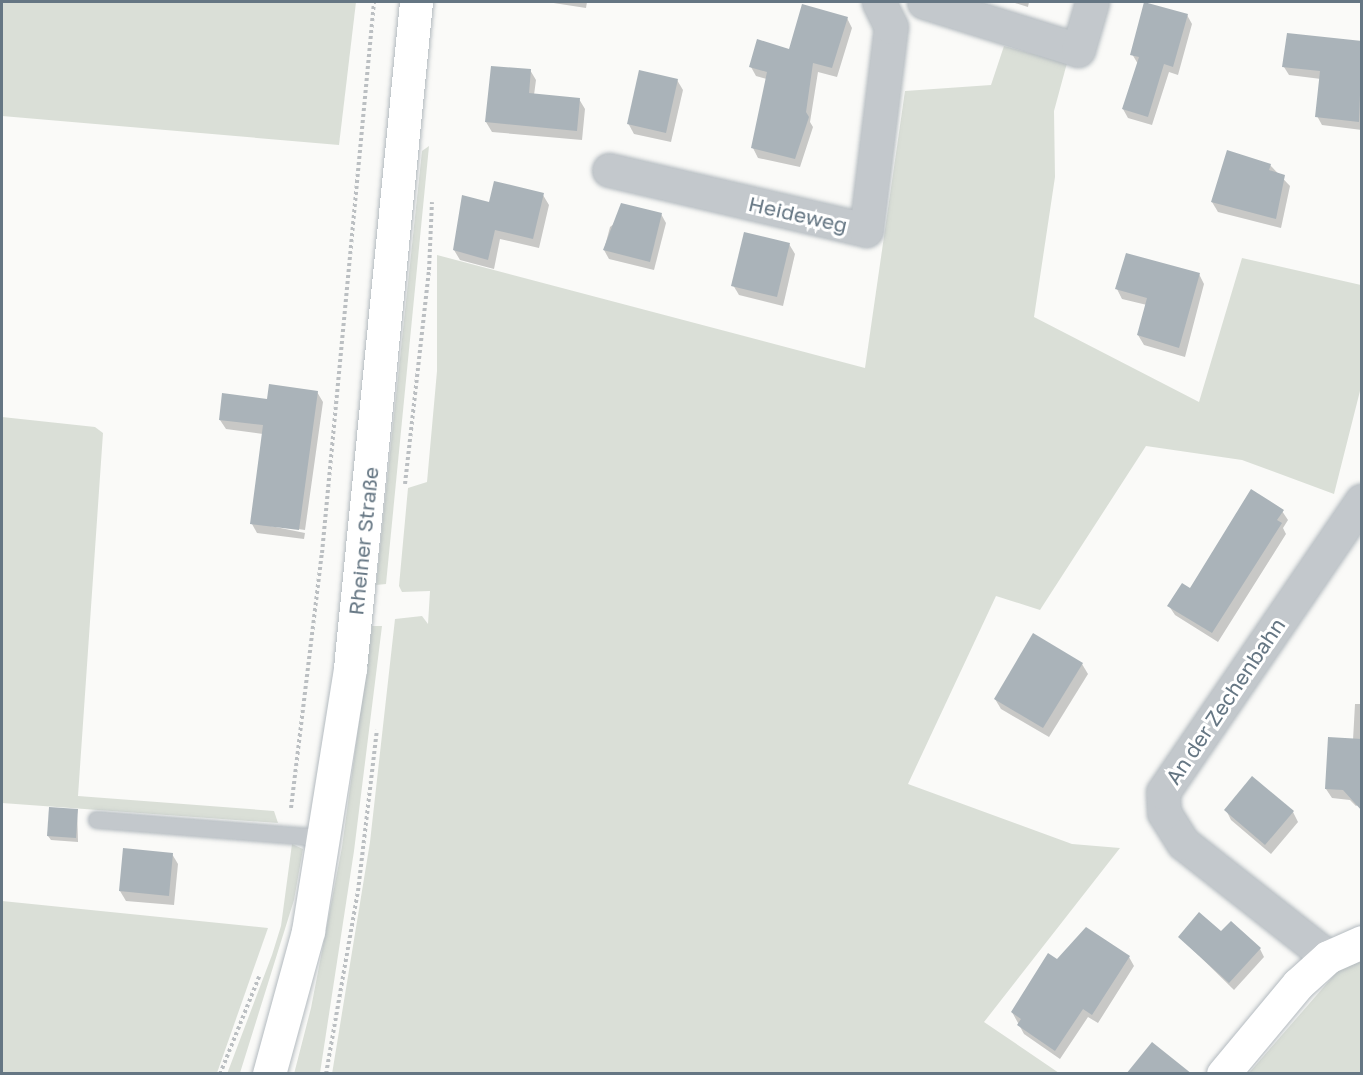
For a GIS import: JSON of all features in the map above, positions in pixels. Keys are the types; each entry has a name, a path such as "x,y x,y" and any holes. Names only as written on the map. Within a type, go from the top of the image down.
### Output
{"main road":[{"name":"Rheiner Straße","path":"269,1074 308,931 350,668 416,2"},
{"path":"1223,1074 1298,984 1328,957 1362,942"}],"street":[{"name":"Heideweg","path":"609,170 866,230 891,27 879,2"},
{"path":"924,2 1078,50 1092,2"},
{"name":"An der Zechenbahn","path":"1328,957 1183,843 1164,813 1163,792 1362,500"}],"lane":[{"path":"97,820 323,838"}],"path":[{"path":"288,835 322,554 374,2"},
{"path":"220,1074 262,968"}],"shaded area":[{"path":"2,2 356,2 339,145 2,116"},
{"path":"1004,46 1067,63 1054,111 1055,177 1034,317 1199,402 1242,258 1361,285 1361,387 1334,494 1242,460 1146,446 1040,610 996,596 908,784 1072,844 1120,848 984,1022 1059,1073 332,1074 370,842 395,619 422,616 428,624 430,591 402,592 399,586 408,488 427,482 437,371 437,255 865,368 905,91 991,85"},
{"path":"429,146 386,584 376,585 422,151"},
{"path":"2,417 95,427 103,433 78,796 274,811 278,823 2,803"},
{"path":"372,626 382,626 354,851 320,1073 294,1074 311,1008 342,847"},
{"path":"292,844 303,849 294,900 240,1073 227,1074 281,926"},
{"path":"2,901 268,928 217,1073 2,1073"},
{"path":"1361,960 1361,1073 1248,1074 1342,966"}],"building":[{"path":"1144,2 1188,14 1173,67 1164,64 1148,117 1122,109 1139,57 1130,55"},
{"path":"802,4 848,17 832,68 813,63 806,112 809,117 795,159 751,148 767,72 749,67 757,39 789,49"},
{"path":"1287,33 1362,41 1359,122 1315,117 1320,71 1282,67"},
{"path":"491,66 531,69 529,93 580,98 577,131 485,122"},
{"path":"639,70 678,79 666,133 627,124"},
{"path":"1227,150 1271,164 1269,170 1285,175 1276,219 1211,202"},
{"path":"494,181 544,193 533,239 495,230 488,260 453,250 462,195 489,202"},
{"path":"621,203 662,213 650,262 603,250"},
{"path":"744,232 790,243 777,297 731,286"},
{"path":"1126,253 1200,273 1179,348 1137,335 1147,298 1115,289"},
{"path":"269,384 318,391 299,530 250,524 263,425 219,420 222,393 267,399"},
{"path":"1251,489 1284,510 1277,520 1282,523 1212,633 1167,606 1182,583 1190,588"},
{"path":"1033,633 1083,663 1043,728 994,699"},
{"path":"1328,737 1362,739 1362,811 1343,790 1325,789"},
{"path":"1252,776 1294,811 1265,845 1224,810"},
{"path":"49,807 78,809 76,838 47,836"},
{"path":"123,848 173,853 169,896 119,891"},
{"path":"1199,912 1221,931 1231,921 1261,948 1229,983 1178,937"},
{"path":"1086,927 1130,956 1092,1015 1083,1009 1055,1051 1017,1025 1021,1019 1011,1012 1048,953 1057,959"},
{"path":"1152,1042 1192,1074 1126,1074"}]}
